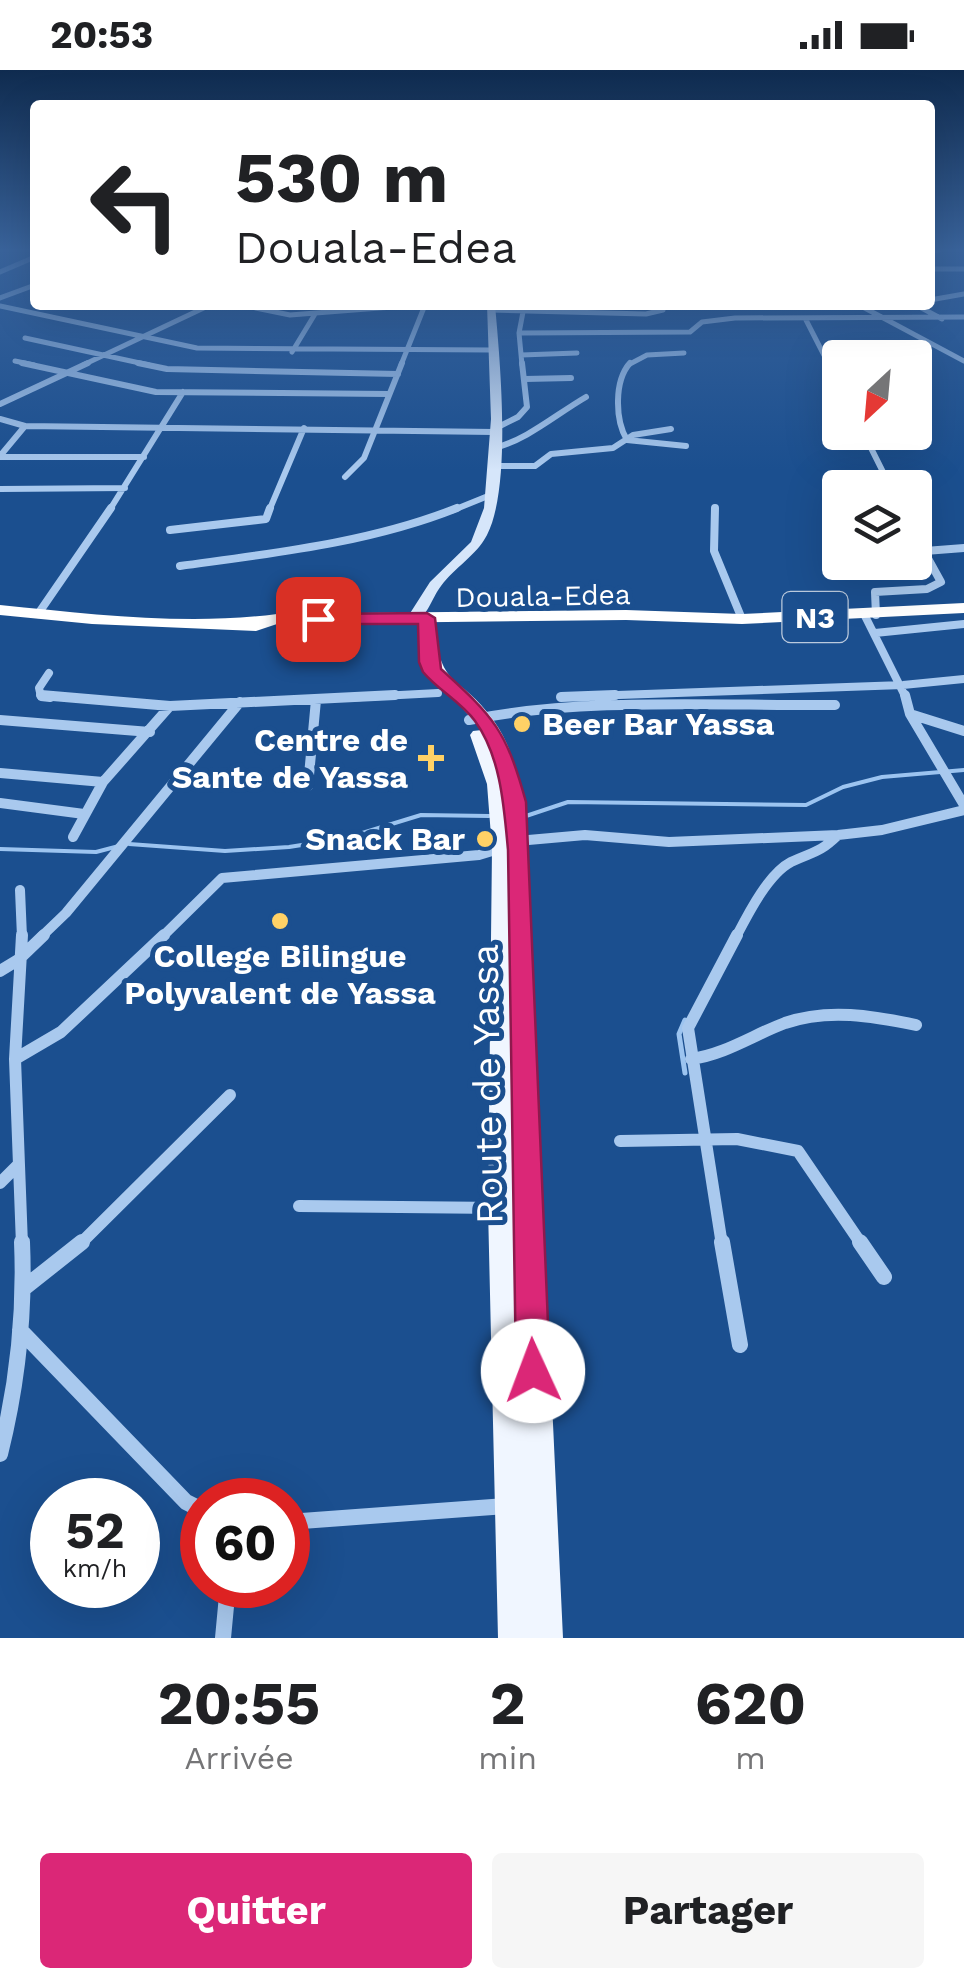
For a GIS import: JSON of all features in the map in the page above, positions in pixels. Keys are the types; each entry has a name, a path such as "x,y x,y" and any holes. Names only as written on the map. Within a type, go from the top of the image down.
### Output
{"highway":[{"name":"Douala-Edea","path":"0,610 275,628 421,620 628,624 666,619 872,621 964,608"}],"main road":[{"path":"421,620 436,583 476,544 484,530 493,494 491,323"},
{"name":"Route de Yassa","path":"421,620 415,665 438,693 475,718"},
{"name":"Route de Yassa","path":"421,620 433,672 475,718 510,844 514,1139 545,1638"},
{"name":"Route de Yassa","path":"514,1139 502,1208 516,1638"}],"street":[{"path":"85,323 196,348 292,352 492,350"},
{"path":"0,404 171,323"},
{"path":"292,352 309,323"},
{"path":"345,477 364,458 416,323"},
{"path":"0,419 26,426 494,431 525,412 520,323"},
{"path":"612,323 612,332"},
{"path":"518,333 690,332 703,323"},
{"path":"808,323 822,352"},
{"path":"898,323 964,361"},
{"path":"24,338 189,371 398,374"},
{"path":"521,355 577,353"},
{"path":"684,353 644,356 622,375 618,412 620,430 627,440 686,446"},
{"path":"15,361 145,391 389,394"},
{"path":"525,379 571,378"},
{"path":"38,614 125,488 182,392"},
{"path":"494,448 522,441 532,428 586,397"},
{"path":"0,457 26,426"},
{"path":"170,530 266,520 304,428"},
{"path":"495,466 535,466 551,454 613,448 671,428"},
{"path":"0,457 144,456"},
{"path":"0,489 125,488"},
{"path":"180,566 316,548 420,523 493,494"},
{"path":"715,508 710,523 716,560 742,619"},
{"path":"932,551 964,548"},
{"path":"15,1060 61,1032 93,1005 222,878 480,854 510,844 585,835 669,842 838,836 882,830 964,808 910,714 903,685 872,621 874,592 928,588 941,582 932,565"},
{"path":"872,621 964,624"},
{"path":"48,672 38,688 41,697 170,706 438,693"},
{"path":"562,696 903,685 964,679"},
{"path":"308,786 316,700"},
{"path":"0,971 18,960 66,913 240,702"},
{"path":"475,718 578,708 835,704"},
{"path":"73,837 103,782 170,706"},
{"path":"910,714 964,732"},
{"path":"0,720 150,732"},
{"path":"0,773 103,782"},
{"path":"0,803 84,814"},
{"path":"740,1345 691,1059 691,1018 777,873 791,862 818,854 838,836"},
{"path":"0,1454 24,1288 15,1060 23,910 20,890"},
{"path":"691,1059 718,1056 771,1029 823,1013 875,1016 916,1026"},
{"path":"24,1288 89,1236 230,1095"},
{"path":"620,1141 785,1144 798,1151 884,1276"},
{"path":"0,1183 18,1165"},
{"path":"299,1206 502,1208"},
{"path":"20,1330 180,1496"},
{"path":"310,1520 512,1506"},
{"path":"224,1638 226,1608"}],"waterway":[{"path":"526,816 568,802 806,805 843,787 882,777 964,770"},
{"path":"129,844 225,851 289,847 346,838 421,815 489,816"},
{"path":"0,849 96,852 119,846"},
{"path":"685,1020 679,1034 685,1073"}],"place":[{"name":"Beer Bar Yassa","path":"522,724"},
{"name":"Centre de Sante de Yassa","path":"431,758"},
{"name":"Snack Bar","path":"485,839"},
{"name":"College Bilingue Polyvalent de Yassa","path":"280,921"}],"route":[{"path":"318,619 427,618 428,662 433,672 482,716 502,753 511,784 519,850 533,1371"}]}
